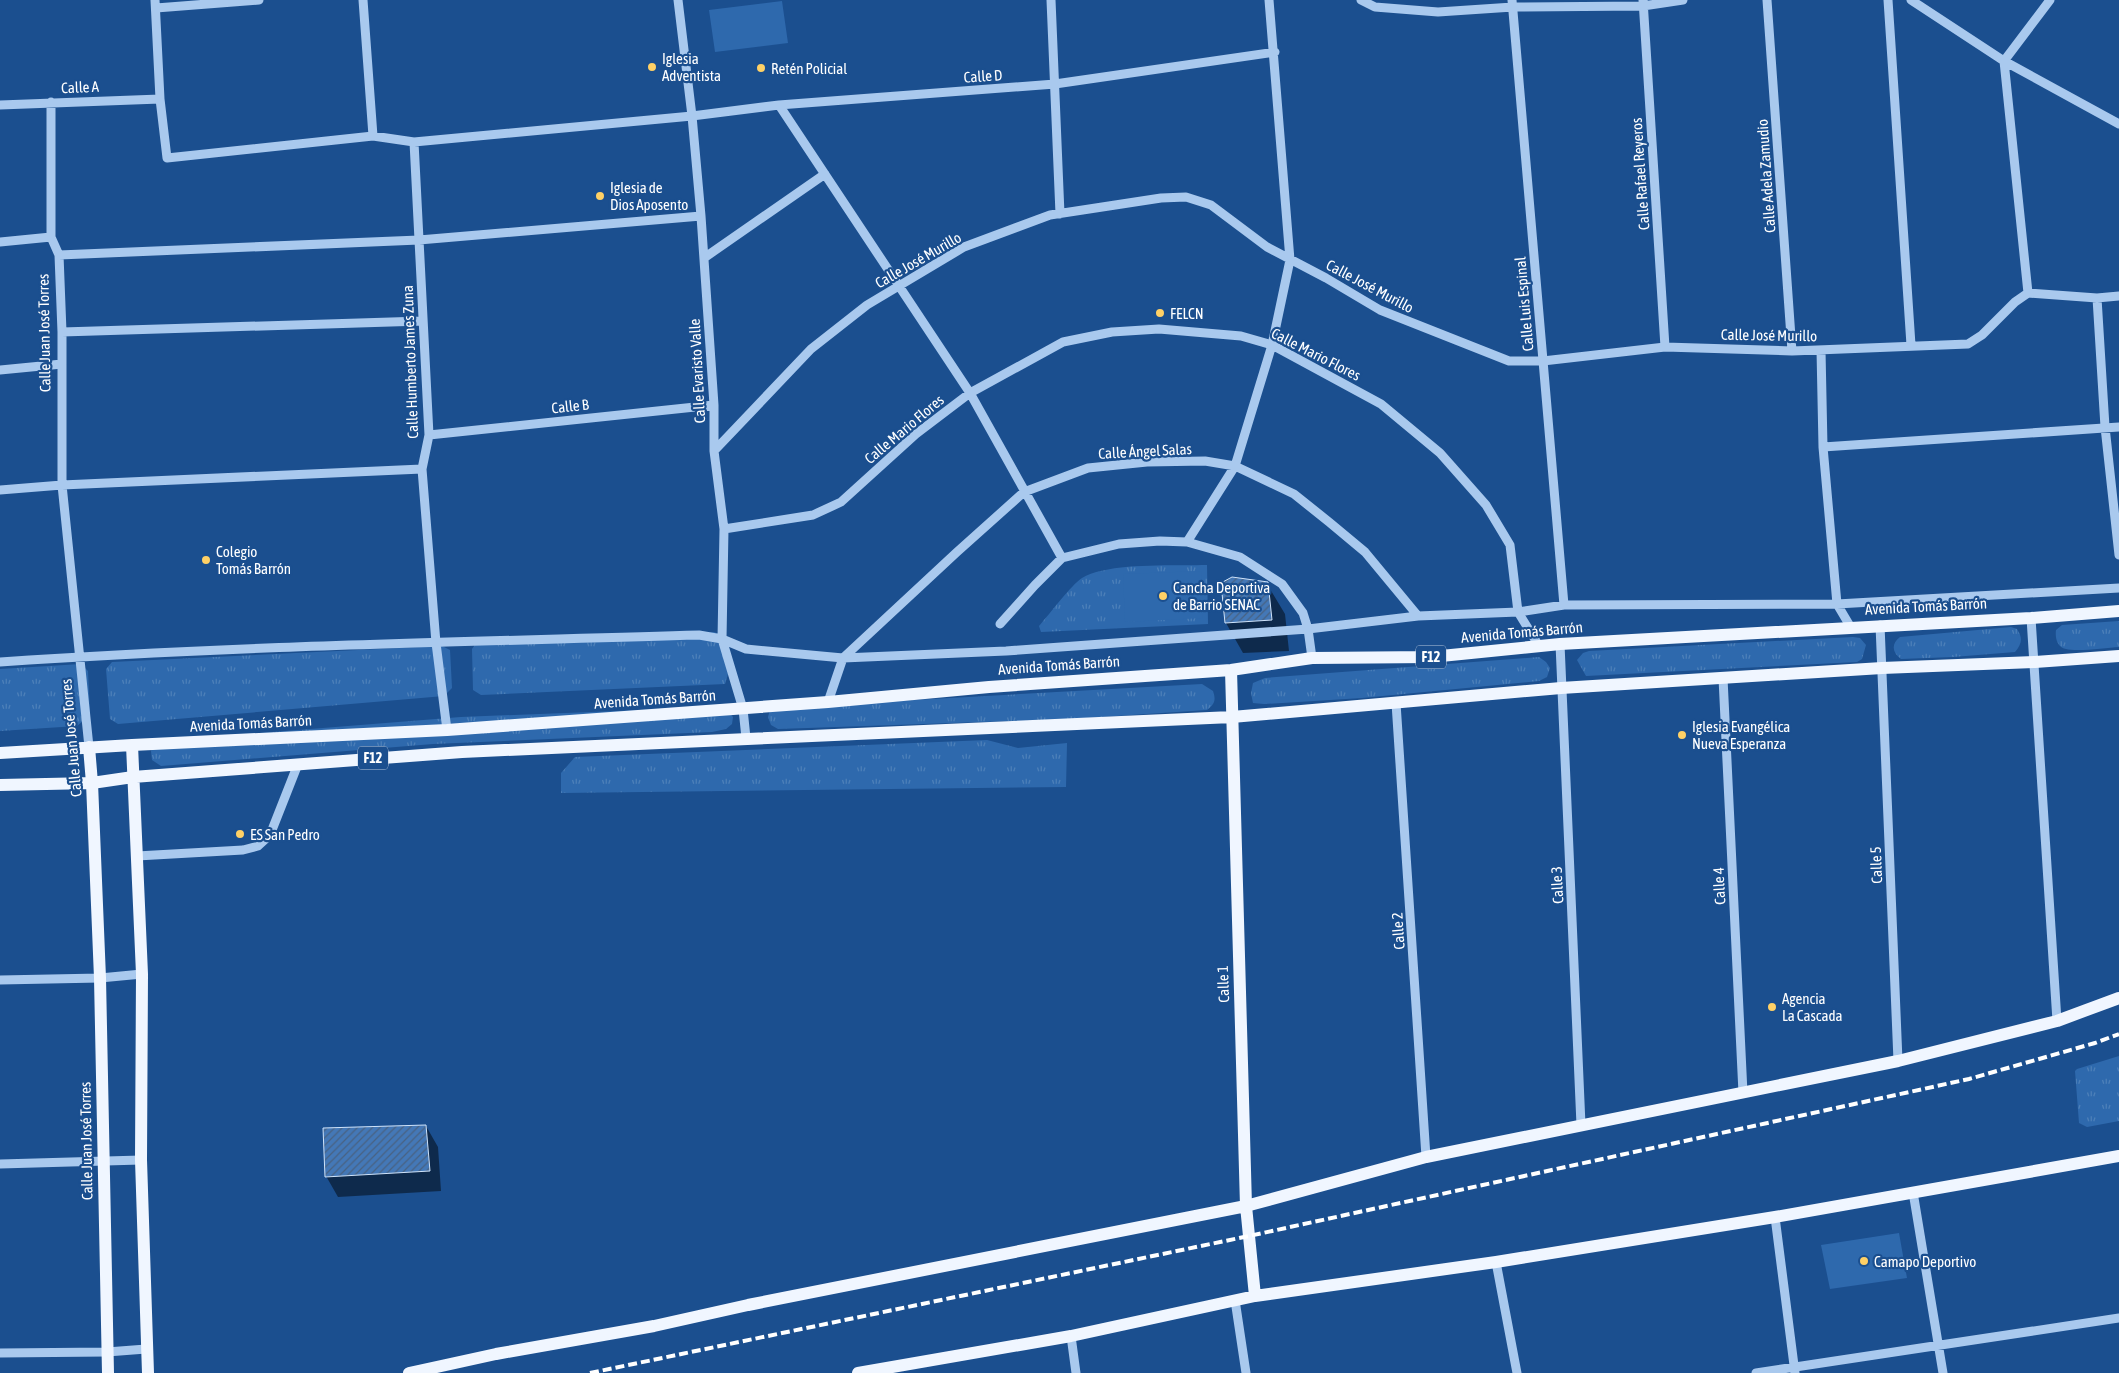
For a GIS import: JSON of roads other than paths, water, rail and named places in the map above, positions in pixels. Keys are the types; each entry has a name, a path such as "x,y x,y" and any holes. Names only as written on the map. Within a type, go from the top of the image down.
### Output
{"main road":[{"name":"Avenida Tomás Barrón","path":"0,753 447,730 743,709 989,687 1231,670 1312,658 1431,657 1560,644 1850,626 2031,618 2119,611"},
{"name":"F12","path":"0,785 92,783 133,777 462,752 1232,717 1561,688 1882,668 2036,662 2119,656"},
{"name":"Calle 1","path":"1231,670 1246,1206 1255,1296"},
{"path":"132,745 142,974 141,1160 148,1373"},
{"name":"Calle Juan José Torres","path":"89,747 100,978 108,1373"},
{"path":"408,1373 496,1354 654,1326 748,1305 1246,1206 1426,1157 1898,1062 2057,1021 2119,998"},
{"path":"858,1373 1071,1336 1255,1296 1496,1262 1775,1217 2119,1156"}],"street":[{"path":"160,99 156,4 258,0"},
{"path":"363,0 373,136"},
{"name":"Calle Evaristo Valle","path":"678,0 692,116 701,216 714,405 714,451 724,529 722,639 743,709 746,738"},
{"path":"1051,0 1060,214"},
{"path":"1187,542 1235,466 1272,345 1290,260 1275,52 1269,0"},
{"path":"1361,0 1438,12 1513,4 1643,3 1683,0"},
{"name":"Calle Adela Zamudio","path":"1767,0 1792,351"},
{"path":"1888,0 1911,345"},
{"path":"1911,0 2004,61 2119,124"},
{"path":"2050,0 2004,61 2028,293 2097,298 2119,296"},
{"name":"Calle Rafael Reyeros","path":"1643,3 1665,347"},
{"name":"Calle Luis Espinal","path":"1513,4 1564,605"},
{"name":"Calle D","path":"160,99 167,158 373,136 414,142 692,116 779,105 1055,84 1275,52"},
{"name":"Calle A","path":"0,105 160,99"},
{"name":"Calle Juan José Torres","path":"51,102 51,237 58,255 62,332 62,485 89,747"},
{"path":"779,105 970,393 1062,558"},
{"name":"Calle Humberto James Zuna","path":"414,142 429,435 422,469 436,643 447,730"},
{"path":"704,258 825,174"},
{"name":"Calle José Murillo","path":"714,451 811,349 868,305 964,247 1050,215 1161,198 1186,198 1211,205 1267,247 1326,278 1380,310 1434,333 1509,361 1543,361 1665,347 1792,351 1968,344 1982,336 2015,302 2028,293"},
{"path":"58,255 419,240 701,216"},
{"path":"0,242 51,237"},
{"path":"2097,298 2105,427 2119,555"},
{"path":"62,332 423,321"},
{"name":"Calle Mario Flores","path":"724,529 813,515 841,502 916,434 970,393 1063,342 1112,332 1159,329 1241,336 1272,345 1381,404 1440,453 1486,505 1510,545 1518,612 1538,646"},
{"path":"1821,350 1823,447 1837,604 1850,626"},
{"path":"0,370 62,364"},
{"name":"Calle B","path":"429,435 714,405"},
{"path":"1823,447 2119,427"},
{"name":"Calle Ángel Salas","path":"828,702 843,658 1024,492 1088,468 1148,462 1205,461 1235,466 1294,494 1329,522 1364,552 1418,616"},
{"path":"0,490 62,485 422,469"},
{"path":"1000,624 1062,558 1119,544 1160,541 1187,542 1240,557 1282,584 1303,613 1308,629 1312,658"},
{"path":"0,662 79,657 436,643 699,635 722,639 746,649 843,658 1006,651 1308,629 1418,616 1518,612 1564,605 1837,604 2119,588"},
{"path":"2031,618 2036,662 2057,1021"},
{"name":"Calle 5","path":"1880,625 1898,1062"},
{"name":"Calle 3","path":"1560,644 1581,1126"},
{"name":"Calle 4","path":"1723,678 1743,1093"},
{"name":"Calle 2","path":"1396,703 1426,1157"},
{"path":"137,856 244,850 258,846 270,835 298,764"},
{"path":"0,980 100,978 142,974"},
{"path":"0,1164 141,1160"},
{"path":"1913,1192 1943,1373"},
{"path":"1775,1217 1794,1371"},
{"path":"1496,1262 1518,1373"},
{"path":"1235,1300 1246,1373"},
{"path":"1756,1373 1794,1371 1938,1345 2119,1318"},
{"path":"1071,1336 1076,1373"},
{"path":"0,1353 107,1352 146,1349"}],"railway":[{"path":"590,1373 1249,1236 1969,1079 2095,1043 2119,1034"}],"place":[{"name":"Iglesia Adventista","path":"652,67"},
{"name":"Retén Policial","path":"761,68"},
{"name":"Iglesia de Dios Aposento","path":"600,196"},
{"name":"FELCN","path":"1160,313"},
{"name":"Colegio Tomás Barrón","path":"206,560"},
{"name":"Cancha Deportiva de Barrio SENAC","path":"1163,596"},
{"name":"Iglesia Evangélica Nueva Esperanza","path":"1682,735"},
{"name":"ES San Pedro","path":"240,834"},
{"name":"Agencia La Cascada","path":"1772,1007"},
{"name":"Camapo Deportivo","path":"1864,1261"}]}
